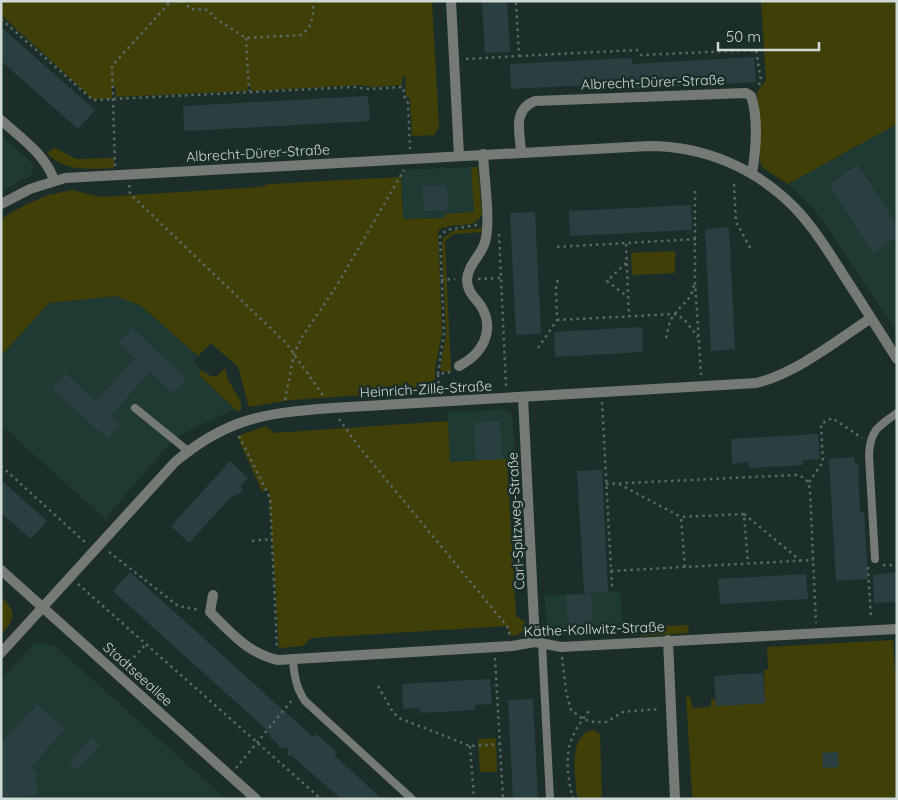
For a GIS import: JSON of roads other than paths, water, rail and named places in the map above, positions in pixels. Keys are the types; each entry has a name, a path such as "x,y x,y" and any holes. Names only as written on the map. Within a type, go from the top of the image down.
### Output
{"street":[{"path":"451,1 458,156"},
{"name":"Albrecht-Dürer-Straße","path":"521,152 519,116 528,104 535,101 738,92 751,96 754,104 756,146 752,174"},
{"path":"1,120 40,155 49,167 54,180"},
{"name":"Albrecht-Dürer-Straße","path":"1,204 30,189 65,178 483,154 668,146 709,154 727,161 752,174 781,194 822,241 897,359"},
{"path":"459,366 477,354 483,346 487,334 485,314 470,293 467,284 469,269 485,244 483,154"},
{"name":"Heinrich-Zille-Straße","path":"1,653 160,477 188,451 217,432 248,419 283,412 737,385 768,380 803,363 871,318"},
{"name":"Carl-Spitzweg-Straße","path":"523,397 539,643"},
{"name":"Stadtseeallee","path":"1,570 256,799"},
{"name":"Käthe-Kollwitz-Straße","path":"213,595 210,612 256,653 266,658 278,660 539,643 561,647 897,629"},
{"path":"668,640 675,799"}],"lane":[{"path":"135,408 188,451"},
{"path":"875,559 869,455 870,441 874,430 897,413"},
{"path":"539,643 550,799"},
{"path":"293,659 295,680 299,692 314,711 412,799"}]}
